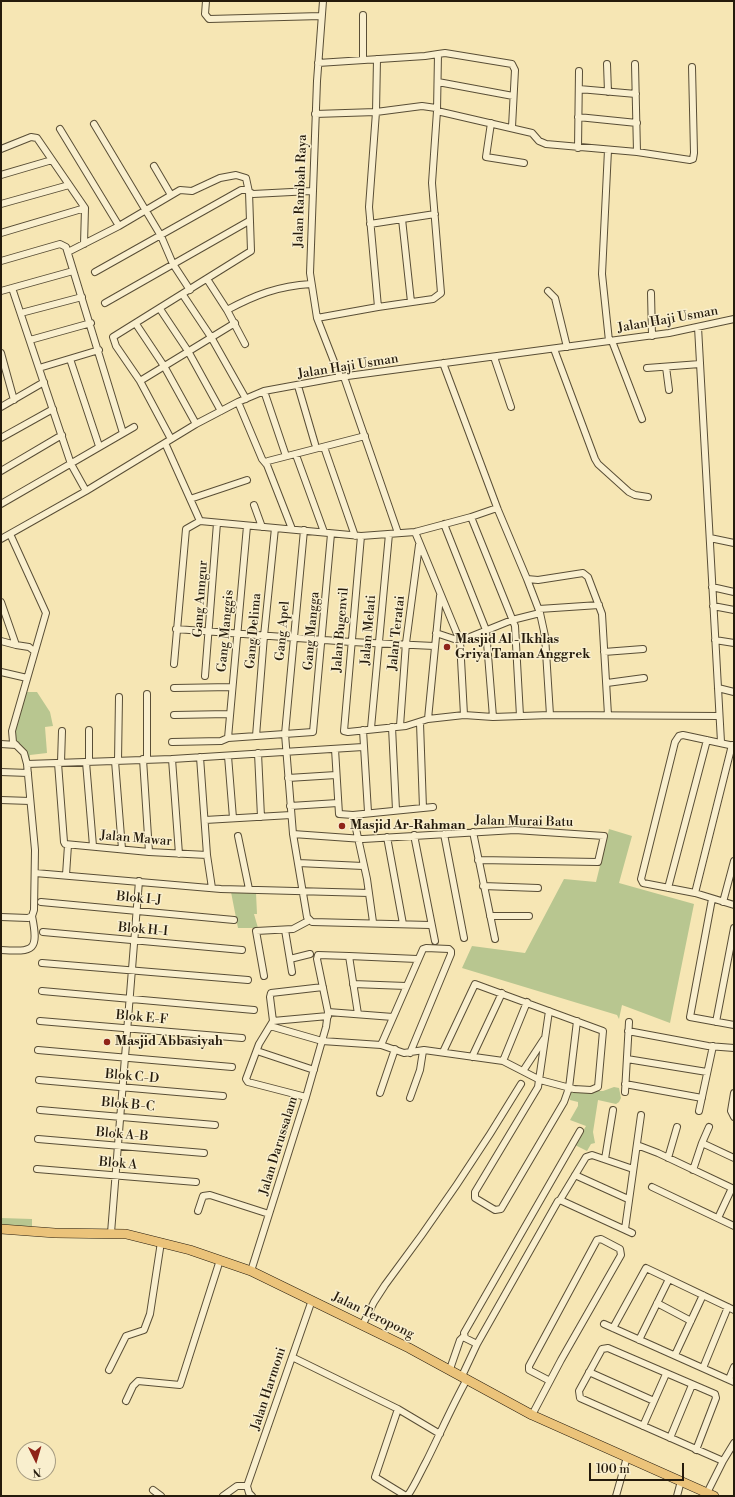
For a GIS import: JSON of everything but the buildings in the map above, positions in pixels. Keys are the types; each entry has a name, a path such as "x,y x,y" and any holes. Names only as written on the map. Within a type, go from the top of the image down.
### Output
{"main road":[{"name":"Jalan Teropong","path":"1,1229 55,1233 126,1234 161,1242 251,1271 363,1324 450,1369 532,1415 710,1495"}],"street":[{"path":"206,1 205,14 209,19 321,16"},
{"name":"Jalan Rambah Raya","path":"323,1 311,190 311,284 316,318 342,377 365,436 398,533"},
{"path":"363,15 363,60"},
{"path":"318,63 429,56 445,53 512,64 515,70 512,127"},
{"path":"316,318 433,299 441,293 432,183 437,110 438,54"},
{"path":"377,59 376,112 370,187 370,224 378,307"},
{"path":"607,64 608,92"},
{"path":"635,64 637,152"},
{"path":"315,114 376,112 422,106 532,133 539,141 546,144 637,152 684,160 693,159 692,67"},
{"path":"578,148 579,71"},
{"path":"438,82 513,96"},
{"path":"579,89 636,94"},
{"path":"578,117 637,123"},
{"path":"491,123 486,157 524,163"},
{"path":"94,124 144,210 161,236 173,264 190,290"},
{"path":"60,128 119,226"},
{"path":"1,149 34,137 52,160 85,208 84,244"},
{"path":"608,150 602,274 610,341 642,419"},
{"path":"1,175 52,160"},
{"path":"154,166 171,195"},
{"path":"68,252 119,226 180,190 192,191 213,180 236,175 246,178 249,192 251,251 183,295 113,337 116,346 140,381 171,439"},
{"path":"1,204 69,185"},
{"path":"95,272 241,190 253,194 311,190"},
{"path":"1,234 85,208"},
{"path":"370,224 434,214"},
{"path":"402,219 411,302"},
{"path":"105,303 249,221"},
{"path":"1,261 60,244 66,247 91,323 123,433"},
{"path":"1,291 73,271"},
{"path":"207,279 227,310 245,344"},
{"path":"227,310 256,295 293,285 311,284"},
{"path":"12,288 70,464 86,491"},
{"path":"548,291 555,298 567,347"},
{"path":"651,293 652,336"},
{"path":"183,295 211,337 246,399"},
{"path":"21,313 82,297"},
{"path":"160,309 188,351 221,411"},
{"name":"Jalan Haji Usman","path":"1,539 86,491 196,424 238,402 264,391 342,377 652,336 734,320"},
{"path":"30,340 91,323"},
{"path":"140,381 234,323"},
{"path":"136,324 164,366 196,424"},
{"path":"698,327 721,742"},
{"path":"554,349 587,439 598,464 629,492 635,495 648,497"},
{"path":"39,368 98,350"},
{"path":"1,353 4,374 14,400"},
{"path":"494,357 511,407"},
{"path":"70,359 99,446"},
{"path":"443,363 497,508 540,611 545,636 550,715"},
{"path":"647,368 700,364"},
{"path":"666,366 669,390"},
{"path":"1,407 44,382"},
{"path":"298,386 315,444"},
{"path":"264,391 285,453"},
{"path":"238,402 260,454 267,463 292,529"},
{"path":"1,438 53,409"},
{"path":"1,504 134,427"},
{"path":"1,472 62,436"},
{"path":"267,463 365,436"},
{"path":"165,443 200,520"},
{"path":"324,447 358,536"},
{"path":"296,455 324,532"},
{"path":"190,499 247,480"},
{"path":"254,505 262,527"},
{"path":"174,664 186,529 200,520 217,523 358,536 415,532 471,517 497,508"},
{"path":"471,517 517,636 520,716"},
{"name":"Gang Anngur","path":"205,676 217,523"},
{"path":"444,524 486,630 493,717"},
{"name":"Gang Manggis","path":"228,738 236,634 247,526"},
{"name":"Gang Delima","path":"256,736 275,528"},
{"name":"Gang Apel","path":"304,530 293,638 285,734 285,752 293,834 308,921"},
{"path":"415,532 460,641 464,715"},
{"path":"1,950 24,951 32,948 34,945 34,926 32,916 34,910 36,873 28,773 24,753 16,745 12,738 12,731 46,613 10,534"},
{"name":"Gang Mangga","path":"285,734 310,734 314,730 331,534"},
{"name":"Jalan Melati","path":"371,728 389,534"},
{"name":"Jalan Bugenvil","path":"358,536 343,727 344,731 348,732 363,730"},
{"path":"710,538 734,543"},
{"name":"Jalan Teratai","path":"400,726 406,643 419,543"},
{"path":"527,580 538,580 583,573 588,577 602,614 608,715"},
{"path":"712,587 734,592"},
{"path":"428,719 440,594"},
{"path":"1,602 2,611 16,644"},
{"path":"436,633 460,641 512,620 540,611 599,605"},
{"path":"713,606 734,610"},
{"path":"176,629 350,642 406,643 434,646"},
{"path":"715,640 734,643"},
{"path":"1,641 29,647 34,651"},
{"path":"604,652 643,649"},
{"path":"1,672 27,678"},
{"path":"607,683 644,678"},
{"path":"174,688 232,687"},
{"path":"718,688 734,692"},
{"path":"147,694 145,759 149,852"},
{"path":"119,698 116,761 122,849"},
{"path":"174,715 229,714"},
{"path":"368,812 363,730 400,726 420,723 428,719 464,715 493,717 550,715 720,716"},
{"path":"420,723 423,808"},
{"path":"392,727 396,810"},
{"path":"89,730 88,762 93,846"},
{"path":"62,731 59,763 66,844 66,875"},
{"path":"172,742 221,741 228,738 285,734"},
{"path":"695,893 733,745 679,736 675,742 640,879 643,882 695,893 734,905"},
{"path":"668,888 707,740"},
{"path":"1,744 16,745"},
{"path":"27,764 172,759 363,747"},
{"path":"335,749 339,814 353,815 368,812 433,807"},
{"path":"258,753 261,817"},
{"path":"228,756 233,818"},
{"path":"200,757 207,855 212,888"},
{"path":"172,759 179,854"},
{"path":"1,772 28,773"},
{"path":"288,778 336,775"},
{"path":"1,800 30,801"},
{"path":"290,806 338,803"},
{"path":"205,820 291,815"},
{"path":"353,815 369,893 373,922"},
{"name":"Jalan Murai Batu","path":"293,834 357,838 387,838 414,835 515,830 604,836 598,862 478,860"},
{"path":"473,832 495,939"},
{"path":"444,834 464,938"},
{"path":"414,835 434,941"},
{"path":"238,836 249,889"},
{"path":"387,838 403,924"},
{"name":"Jalan Mawar","path":"66,844 149,852 207,855"},
{"path":"723,902 734,861"},
{"path":"298,863 363,866"},
{"path":"36,873 212,888 369,893"},
{"path":"111,1233 139,881"},
{"path":"483,886 538,888"},
{"path":"712,899 690,1015 692,1019 734,1025"},
{"name":"Blok I-J","path":"41,902 234,920"},
{"path":"1,917 22,918 32,916"},
{"path":"490,916 529,916"},
{"path":"264,976 256,931 293,929 308,921 430,925"},
{"path":"716,1022 734,928"},
{"path":"285,930 292,972"},
{"name":"Blok H-I","path":"43,932 242,950"},
{"path":"381,1045 417,959 426,948 449,949 452,951 410,1053"},
{"path":"290,959 310,954"},
{"path":"328,1014 318,955 417,959"},
{"path":"349,956 358,1014"},
{"path":"42,963 248,980"},
{"path":"353,984 406,986"},
{"path":"272,1024 322,1041 381,1045 404,1053 423,1051 443,1052 502,1061 540,1080 569,1088 591,1090 598,1087 603,1031 502,993 475,985 443,1052"},
{"path":"306,1097 246,1081 261,1040 272,1024 271,993 323,987"},
{"path":"42,991 254,1010"},
{"path":"472,1057 502,993"},
{"path":"502,1061 527,1002"},
{"path":"549,1011 538,1087 475,1192 475,1198 495,1210 502,1209 564,1102 569,1088 577,1021"},
{"path":"272,1024 328,1014 358,1014 393,1017"},
{"name":"Jalan Darussalam","path":"251,1271 306,1097 326,1027 328,1014"},
{"name":"Blok E-F","path":"40,1021 127,1027 242,1038"},
{"path":"624,1092 629,1022"},
{"path":"628,1031 713,1046 734,1048"},
{"path":"523,1071 545,1038"},
{"path":"699,1111 713,1046"},
{"path":"38,1050 232,1067"},
{"path":"257,1050 314,1070"},
{"path":"380,1092 395,1050"},
{"path":"410,1098 420,1070 423,1051"},
{"path":"627,1059 707,1072"},
{"name":"Blok C-D","path":"39,1080 223,1096"},
{"path":"363,1324 385,1285 451,1196 479,1154 520,1084"},
{"path":"625,1084 702,1098"},
{"path":"734,1092 731,1111 734,1117"},
{"name":"Blok B-C","path":"40,1110 120,1115 214,1124"},
{"path":"605,1159 613,1110"},
{"path":"625,1229 641,1115"},
{"path":"668,1158 677,1127"},
{"path":"693,1170 709,1127"},
{"path":"450,1369 460,1340 464,1336 580,1131"},
{"name":"Blok A-B","path":"38,1139 204,1153"},
{"path":"702,1143 734,1158"},
{"path":"637,1145 733,1189 718,1218"},
{"path":"398,1409 375,1478 406,1496 408,1495 440,1434 477,1344 558,1201 588,1155 605,1159 633,1169"},
{"name":"Blok A","path":"37,1169 196,1182"},
{"path":"575,1175 628,1199"},
{"path":"652,1187 734,1226"},
{"path":"198,1211 203,1196 210,1195 269,1214"},
{"path":"560,1200 632,1233"},
{"path":"532,1415 621,1255 620,1249 601,1239 597,1240 529,1366 529,1370 550,1381"},
{"path":"109,1370 126,1336 144,1330 147,1324 150,1314 161,1242"},
{"path":"126,1401 133,1386 138,1381 180,1385 220,1260"},
{"path":"613,1328 644,1269 648,1268 731,1308 703,1368"},
{"path":"639,1340 669,1279"},
{"path":"675,1355 703,1295"},
{"name":"Jalan Harmoni","path":"247,1486 312,1300"},
{"path":"657,1303 691,1321"},
{"path":"604,1324 731,1381 734,1367"},
{"path":"464,1336 477,1344"},
{"path":"696,1450 716,1397 712,1392 692,1385 605,1347 579,1391 580,1398 696,1450 723,1461"},
{"path":"292,1357 398,1409 440,1434"},
{"path":"590,1372 654,1401"},
{"path":"643,1426 666,1374"},
{"path":"670,1438 692,1385"},
{"path":"710,1495 723,1461 732,1450 734,1443"},
{"path":"616,1496 627,1458"},
{"path":"676,1496 681,1481"},
{"path":"222,1496 237,1486 247,1486 249,1493 252,1496"},
{"path":"153,1490 161,1496"}],"green space":[{"path":"26,692 37,692 50,712 53,726 45,727 47,753 30,755 30,761 15,740 14,732"},
{"path":"609,829 632,836 619,883 694,904 670,1023 622,1005 619,1019 617,1015 462,968 472,946 525,953 564,879 596,882"},
{"path":"231,892 256,893 257,914 254,914 258,928 238,928"},
{"path":"614,1087 619,1088 621,1098 619,1102 616,1104 598,1100 593,1132 595,1143 591,1144 587,1151 575,1145 586,1126 570,1120 578,1106 578,1102 570,1100 571,1091 603,1091"},
{"path":"1,1218 32,1219 32,1227 1,1225"}],"place":[{"name":"Masjid Al - Ikhlas Griya Taman Anggrek","path":"447,647"},
{"name":"Masjid Ar-Rahman","path":"342,826"},
{"name":"Masjid Abbasiyah","path":"107,1042"}]}
